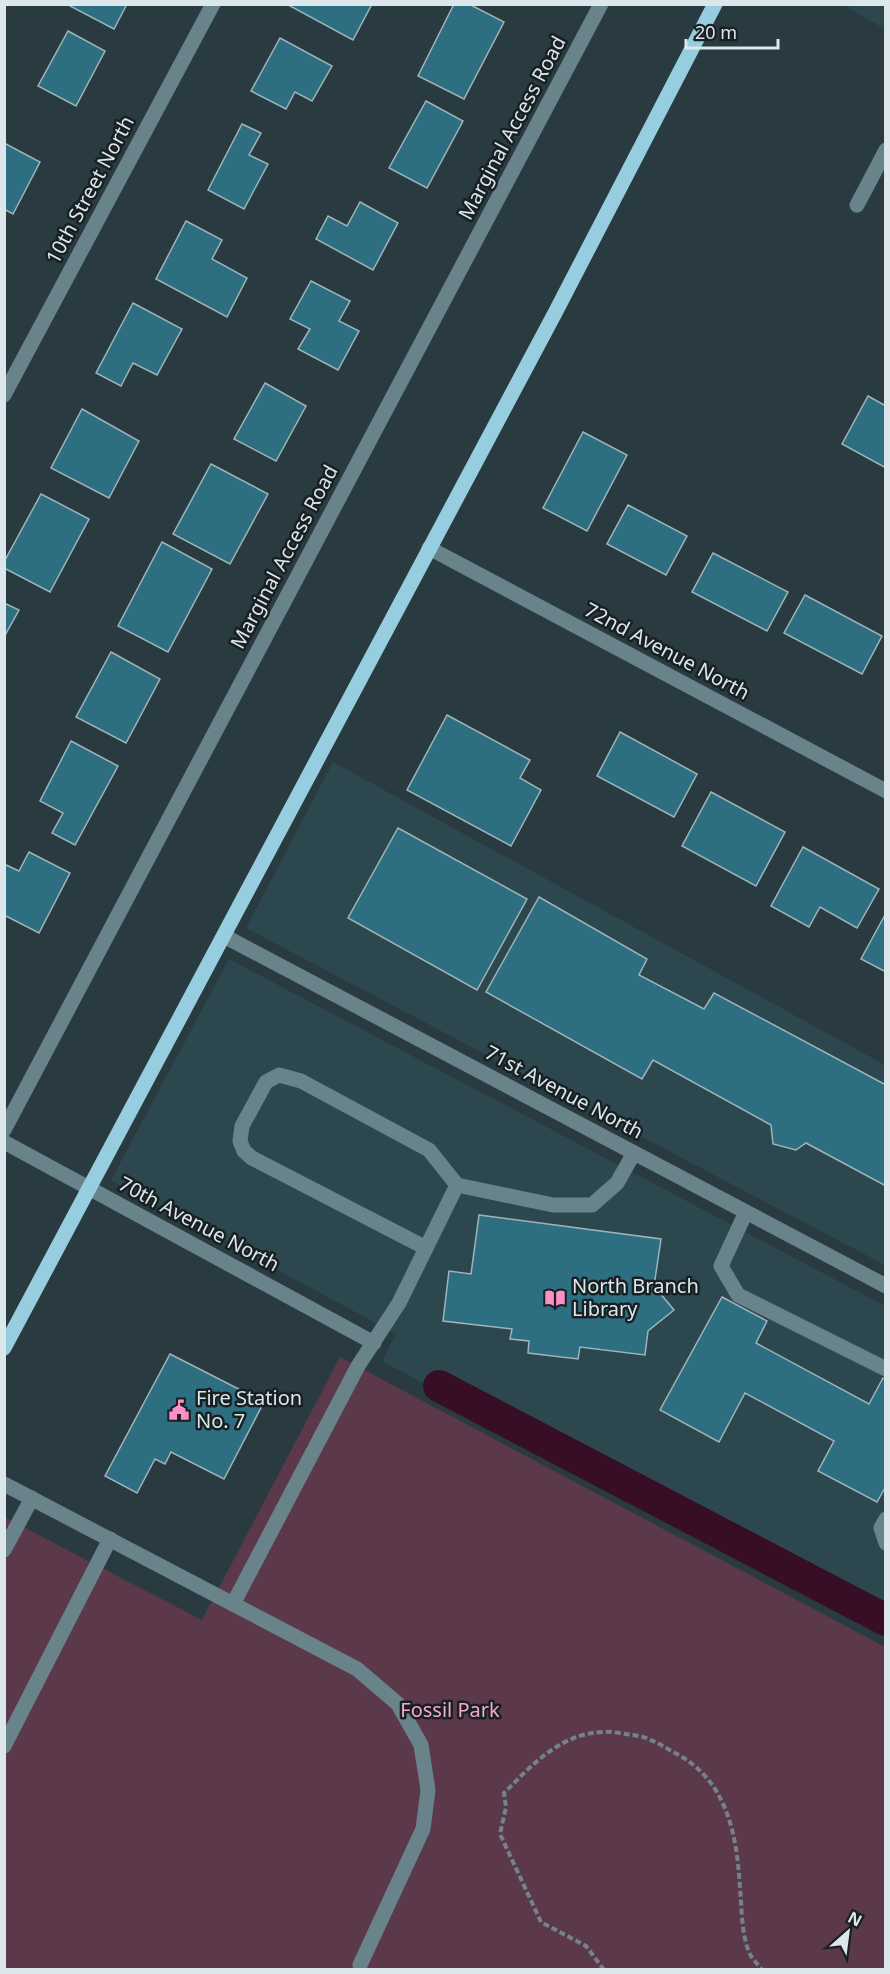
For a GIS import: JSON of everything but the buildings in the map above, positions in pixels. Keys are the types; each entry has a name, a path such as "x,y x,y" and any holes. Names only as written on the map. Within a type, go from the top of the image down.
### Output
{"main road":[{"path":"4,1348 555,313 715,4"}],"street":[{"name":"10th Street North","path":"4,394 213,4"},
{"name":"Marginal Access Road","path":"4,1130 601,4"},
{"path":"857,205 885,150"},
{"name":"72nd Avenue North","path":"429,548 885,791"},
{"name":"71st Avenue North","path":"224,936 885,1286"},
{"path":"426,1248 252,1158 244,1150 240,1141 242,1126 266,1082 279,1075 302,1081 429,1150 457,1185 552,1205 592,1205 617,1183 634,1153"},
{"name":"70th Avenue North","path":"4,1142 374,1342"},
{"path":"233,1604 358,1366 399,1303 457,1185"},
{"path":"746,1212 721,1266 738,1295 885,1369"},
{"path":"4,1484 357,1669 398,1704 421,1745 428,1790 423,1829 360,1965"},
{"path":"4,1550 32,1498"},
{"path":"885,1520 881,1528 885,1543"},
{"path":"4,1746 110,1539"}],"path":[{"path":"604,1970 586,1946 541,1922 500,1834 506,1807 504,1793 524,1773 549,1751 578,1736 603,1732 644,1736 689,1760 720,1794 733,1827 739,1865 742,1924 749,1954 762,1970"}],"shaded area":[{"path":"843,5 885,5 885,29"},
{"path":"333,762 885,1065 885,1265 246,928"},
{"path":"229,959 885,1306 885,1630 382,1361 396,1334 111,1180"}],"green space":[{"name":"Fossil Park","path":"340,1357 885,1647 885,1969 5,1969 4,1517 202,1620"}],"waterway":[{"path":"439,1386 886,1620"}],"place":[{"name":"North Branch Library","path":"555,1298"},
{"name":"Fire Station No. 7","path":"179,1410"}]}
